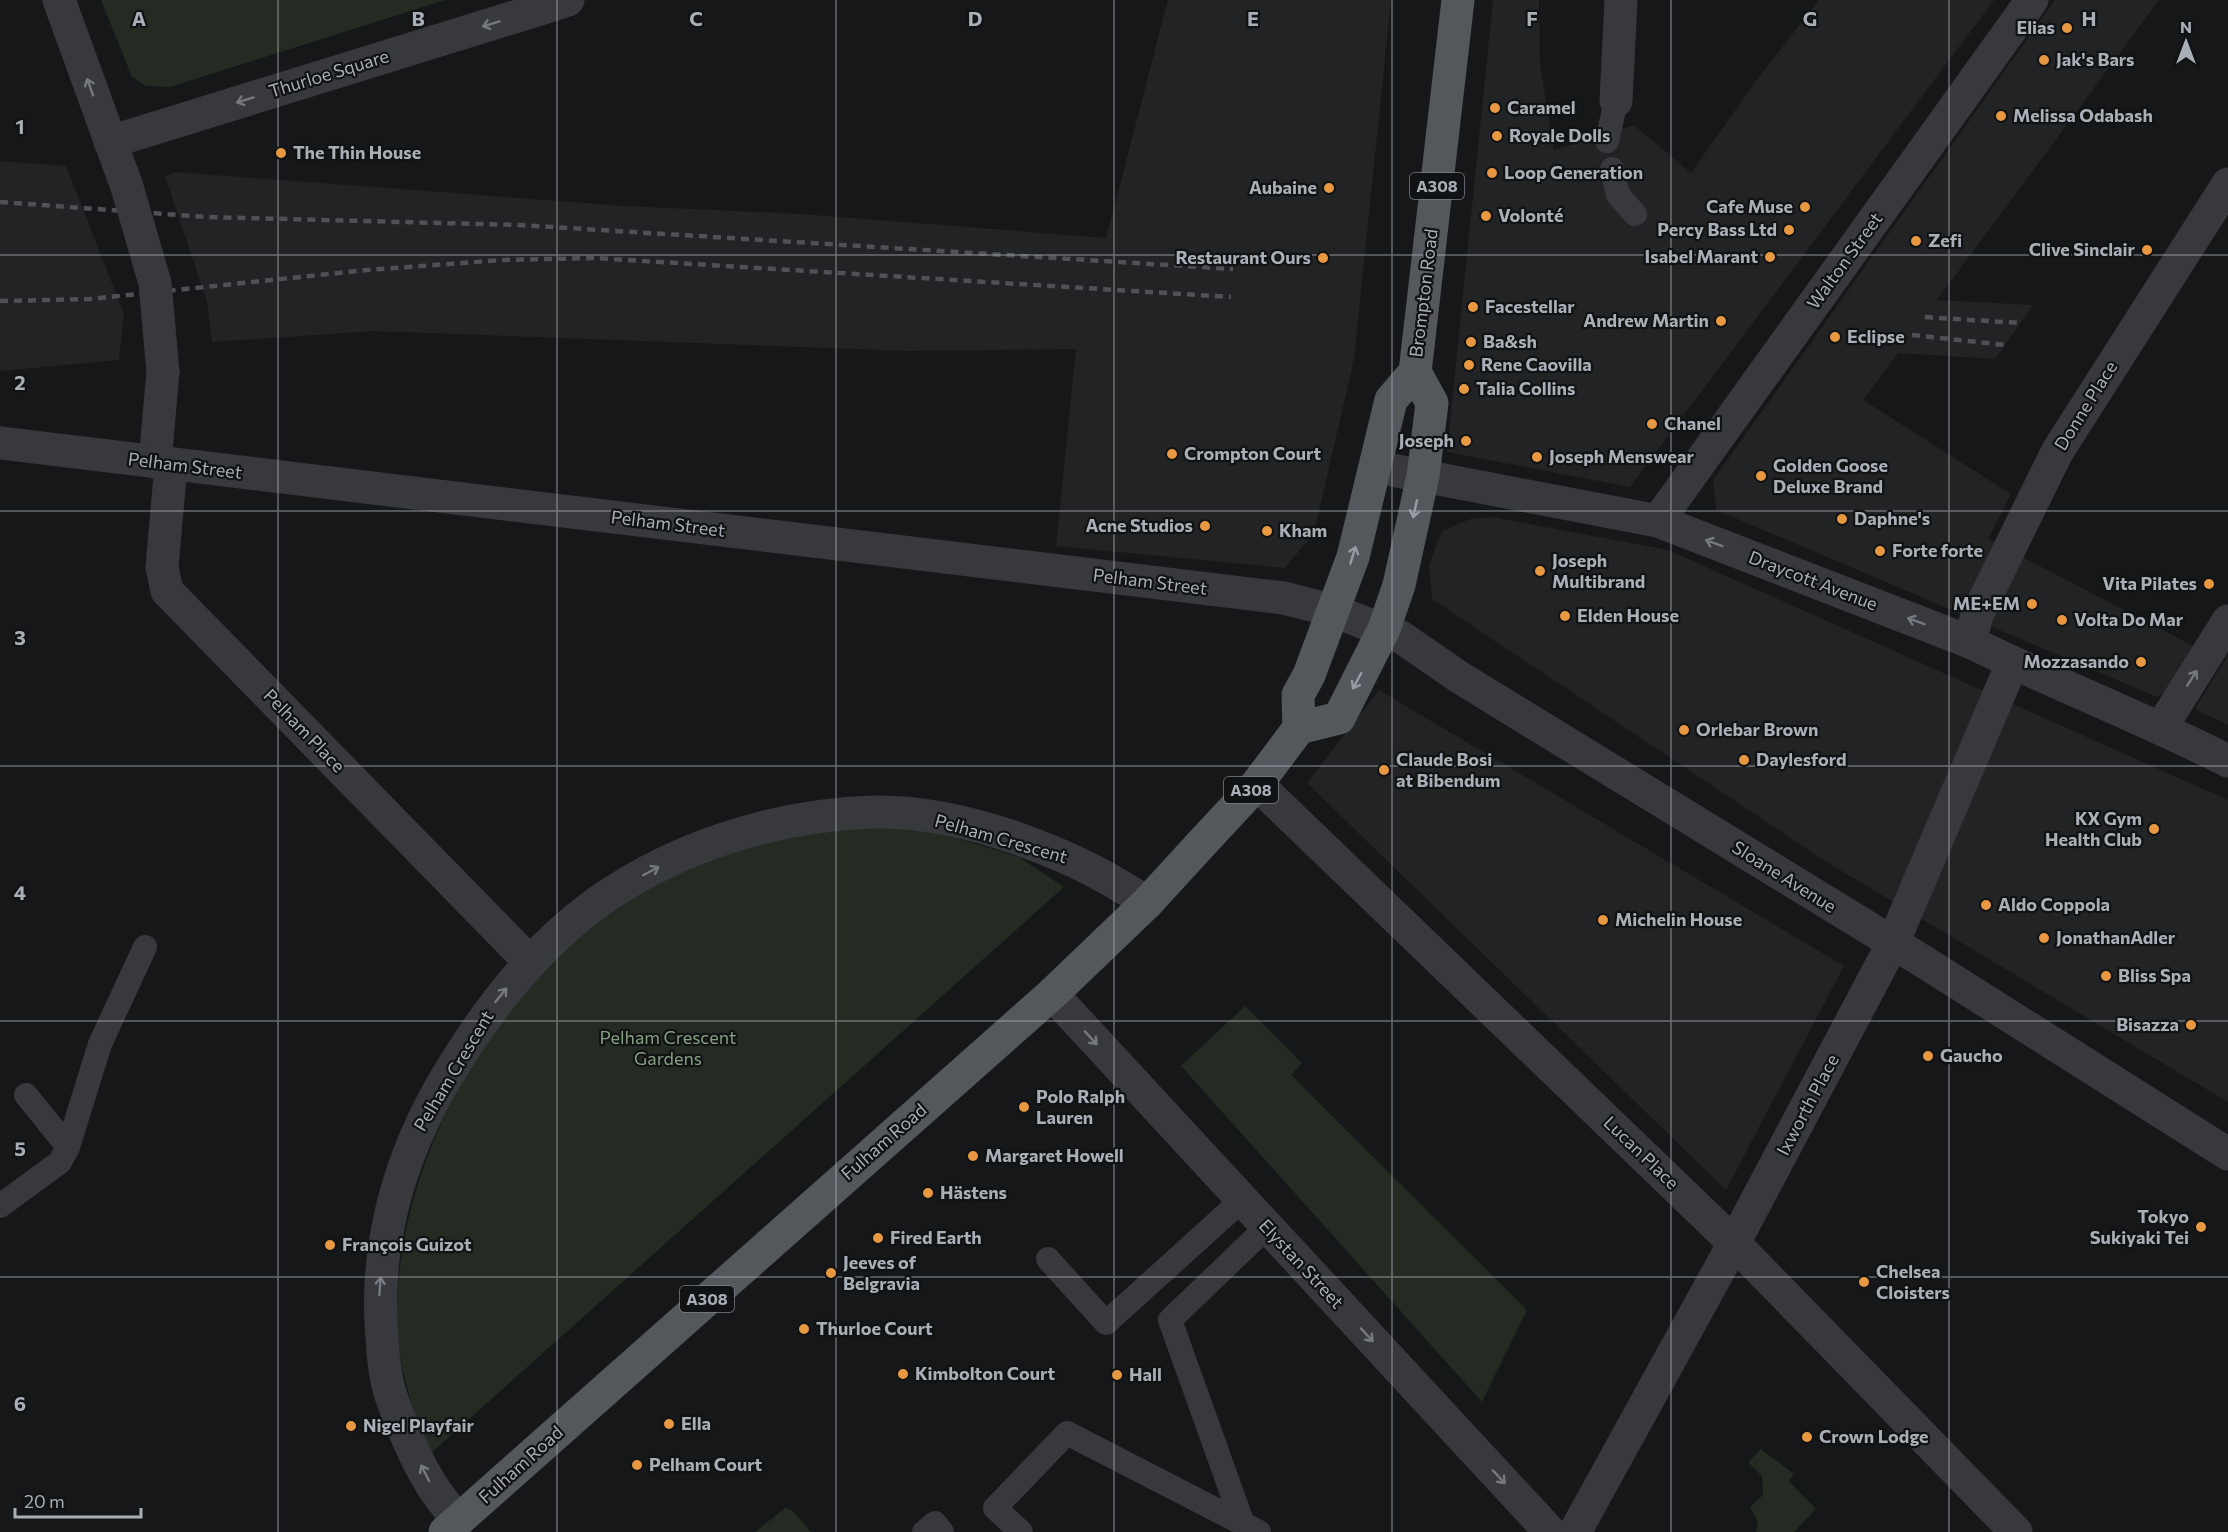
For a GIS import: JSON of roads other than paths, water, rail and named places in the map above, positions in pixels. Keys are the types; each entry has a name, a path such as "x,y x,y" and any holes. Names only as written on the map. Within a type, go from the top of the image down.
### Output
{"main road":[{"name":"Brompton Road","path":"1334,610 1353,557 1391,400 1415,372 1458,0"},
{"name":"Brompton Road","path":"1384,630 1399,585 1423,476 1432,402 1415,372"},
{"path":"1334,610 1298,695 1299,728 1339,718 1384,630"},
{"name":"Fulham Road","path":"452,1527 859,1162 1052,994 1147,903 1257,784 1299,728"}],"street":[{"path":"59,0 127,188 155,284 163,372 163,463"},
{"name":"Thurloe Square","path":"110,142 536,5 568,0"},
{"path":"1616,101 1621,0"},
{"name":"Walton Street","path":"1658,521 2032,0"},
{"name":"Donne Place","path":"1970,642 1977,615 2057,452 2228,184"},
{"name":"Pelham Street","path":"0,443 1284,598 1334,610"},
{"name":"Pelham Place","path":"163,463 162,567 167,591 530,962"},
{"name":"Draycott Avenue","path":"1376,467 1658,521 1970,642 2012,664 2161,728 2228,762"},
{"name":"Sloane Avenue","path":"1334,610 1401,637 1459,677 1893,943 2228,1154"},
{"path":"2161,728 2228,621"},
{"name":"Ixworth Place","path":"1575,1532 1734,1243 1893,943 2012,664"},
{"name":"Lucan Place","path":"1257,784 1734,1243 2016,1532"},
{"name":"Pelham Crescent","path":"452,1527 427,1478 390,1394 382,1350 379,1305 384,1241 395,1196 414,1140 438,1092 499,997 530,962 598,903 677,858 721,840 776,824 823,816 875,812 919,815 970,826 1064,855 1113,880 1147,903"},
{"name":"Elystan Street","path":"1052,994 1550,1532"}],"lane":[{"path":"1607,141 1616,101"},
{"path":"1612,169 1618,195 1635,214"},
{"path":"0,1206 60,1162 69,1147 100,1044 146,948"},
{"path":"26,1095 69,1147"},
{"path":"1048,1259 1106,1323 1242,1200"},
{"path":"1251,1528 1170,1320 1267,1227"},
{"path":"1021,1532 995,1508 1067,1433 1251,1528"},
{"path":"924,1532 935,1523 942,1532"}],"railway":[{"path":"0,202 207,217 519,225 1233,269"},
{"path":"0,301 90,299 367,270 503,260 595,258 1231,297"},
{"path":"1925,317 2020,323"},
{"path":"1912,335 2005,345"}],"place":[{"name":"Elias","path":"2067,28"},
{"name":"Jak's Bars","path":"2044,60"},
{"name":"Caramel","path":"1495,108"},
{"name":"Melissa Odabash","path":"2001,116"},
{"name":"Royale Dolls","path":"1497,136"},
{"name":"The Thin House","path":"281,153"},
{"name":"Loop Generation","path":"1492,173"},
{"name":"Aubaine","path":"1329,188"},
{"name":"Cafe Muse","path":"1805,207"},
{"name":"Volonté","path":"1486,216"},
{"name":"Percy Bass Ltd","path":"1789,230"},
{"name":"Zefi","path":"1916,241"},
{"name":"Clive Sinclair","path":"2147,250"},
{"name":"Isabel Marant","path":"1770,257"},
{"name":"Restaurant Ours","path":"1323,258"},
{"name":"Facestellar","path":"1473,307"},
{"name":"Andrew Martin","path":"1721,321"},
{"name":"Eclipse","path":"1835,337"},
{"name":"Ba&sh","path":"1471,342"},
{"name":"Rene Caovilla","path":"1469,365"},
{"name":"Talia Collins","path":"1464,389"},
{"name":"Chanel","path":"1652,424"},
{"name":"Joseph","path":"1466,441"},
{"name":"Crompton Court","path":"1172,454"},
{"name":"Joseph Menswear","path":"1537,457"},
{"name":"Golden Goose Deluxe Brand","path":"1761,476"},
{"name":"Daphne's","path":"1842,519"},
{"name":"Acne Studios","path":"1205,526"},
{"name":"Kham","path":"1267,531"},
{"name":"Forte forte","path":"1880,551"},
{"name":"Joseph Multibrand","path":"1540,571"},
{"name":"Vita Pilates","path":"2209,584"},
{"name":"ME+EM","path":"2032,604"},
{"name":"Elden House","path":"1565,616"},
{"name":"Volta Do Mar","path":"2062,620"},
{"name":"Mozzasando","path":"2141,662"},
{"name":"Orlebar Brown","path":"1684,730"},
{"name":"Daylesford","path":"1744,760"},
{"name":"Claude Bosi at Bibendum","path":"1384,770"},
{"name":"KX Gym Health Club","path":"2154,829"},
{"name":"Aldo Coppola","path":"1986,905"},
{"name":"Michelin House","path":"1603,920"},
{"name":"JonathanAdler","path":"2044,938"},
{"name":"Bliss Spa","path":"2106,976"},
{"name":"Bisazza","path":"2191,1025"},
{"name":"Gaucho","path":"1928,1056"},
{"name":"Polo Ralph Lauren","path":"1024,1107"},
{"name":"Margaret Howell","path":"973,1156"},
{"name":"Hästens","path":"928,1193"},
{"name":"Tokyo Sukiyaki Tei","path":"2201,1227"},
{"name":"Fired Earth","path":"878,1238"},
{"name":"François Guizot","path":"330,1245"},
{"name":"Jeeves of Belgravia","path":"831,1273"},
{"name":"Chelsea Cloisters","path":"1864,1282"},
{"name":"Thurloe Court","path":"804,1329"},
{"name":"Kimbolton Court","path":"903,1374"},
{"name":"Hall","path":"1117,1375"},
{"name":"Ella","path":"669,1424"},
{"name":"Nigel Playfair","path":"351,1426"},
{"name":"Crown Lodge","path":"1807,1437"},
{"name":"Pelham Court","path":"637,1465"}],"park label":[{"name":"Pelham Crescent Gardens","path":"668,1048"}]}
